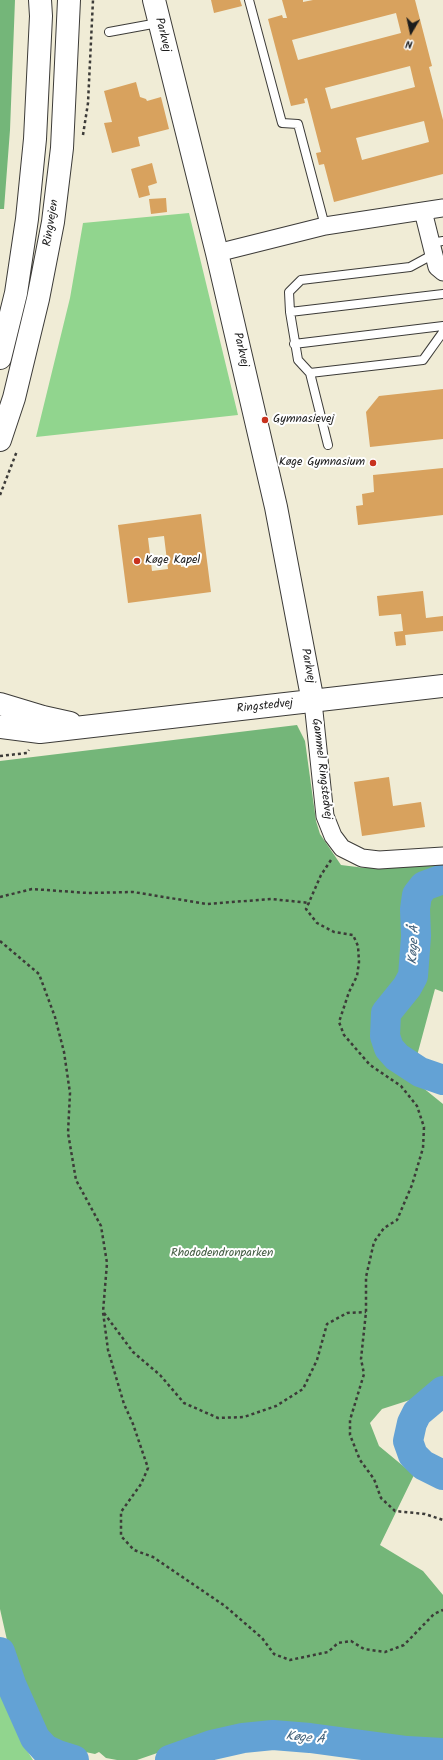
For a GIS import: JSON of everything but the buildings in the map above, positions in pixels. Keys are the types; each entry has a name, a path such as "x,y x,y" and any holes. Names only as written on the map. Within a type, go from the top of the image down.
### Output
{"main road":[{"path":"0,358 16,293 27,219 35,139 41,16 40,0"},
{"name":"Ringvejen","path":"0,440 14,398 38,299 53,222 62,148 69,0"},
{"name":"Parkvej","path":"154,0 217,253 276,507 313,702"},
{"name":"Ringstedvej","path":"0,727 40,732 443,686"},
{"name":"Ringstedvej","path":"0,704 43,717 87,726"}],"street":[{"path":"217,253 325,226 443,208"},
{"path":"423,211 436,246 437,267 443,272"},
{"name":"Gammel Ringstedvej","path":"313,702 325,816 333,836 342,848"},
{"path":"342,848 362,858 379,860 443,856"}],"lane":[{"path":"249,0 282,123 298,124 325,226"},
{"path":"110,32 159,23"},
{"path":"328,445 310,373 298,360 294,344 289,292 301,280 410,267 436,246"},
{"path":"290,312 443,294"},
{"path":"294,344 443,326"},
{"path":"310,373 423,360 443,332"}],"path":[{"path":"342,848 334,855 321,875 310,903 306,909 316,923 334,932 353,934 358,946 359,962 357,976 349,992 339,1022 344,1035 370,1065 401,1086 417,1106 424,1127 423,1148 412,1185 397,1220 384,1228 374,1242 366,1277 366,1312 361,1359 364,1374 350,1420 350,1435 360,1460 374,1480 381,1498 395,1511 425,1514 443,1520"},
{"path":"0,897 32,889 88,893 133,892 207,904 271,899 310,903"},
{"path":"0,941 39,974 55,1017 64,1052 70,1093 68,1133 76,1180 101,1226 107,1263 103,1312 108,1350 124,1404 134,1424 148,1468 141,1484 121,1512 121,1536 134,1550 152,1557 225,1606 262,1638 274,1654 290,1660 328,1652 338,1643 351,1641 364,1649 385,1652 404,1645 434,1614 443,1610"},
{"path":"103,1312 133,1352 160,1375 184,1403 218,1418 244,1417 276,1406 303,1389 318,1360 327,1324 347,1314 366,1312"}],"green space":[{"path":"0,0 15,0 10,130 4,209 0,209"},
{"path":"189,213 238,415 36,437 70,298 83,223"},
{"name":"Rhododendronparken","path":"297,725 305,741 316,821 320,834 341,865 365,868 443,864 443,992 435,989 411,1078 443,1104 443,1377 413,1399 382,1409 370,1423 379,1446 414,1475 380,1545 423,1571 443,1595 443,1741 432,1742 339,1731 248,1725 218,1732 137,1760 117,1760 106,1758 99,1752 95,1754 66,1748 54,1743 45,1734 34,1714 31,1696 9,1649 0,1609 0,761"},
{"path":"0,1688 15,1713 21,1741 33,1760 0,1760"}],"waterway":[{"name":"Køge Å","path":"443,879 424,886 417,895 415,909 416,936 413,976 407,987 386,1013 385,1036 389,1048 397,1057 420,1072 443,1080"},
{"name":"Køge Å","path":"443,1391 417,1413 412,1423 408,1441 413,1455 423,1465 443,1475"},
{"name":"Køge Å","path":"0,1652 11,1684 35,1738 45,1749 74,1760"},
{"name":"Køge Å","path":"170,1760 212,1745 243,1738 273,1735 310,1738 407,1751 443,1753"}],"place":[{"name":"Gymnasievej","path":"265,420"},
{"name":"Køge Gymnasium","path":"373,463"},
{"name":"Køge Kapel","path":"137,561"}]}
